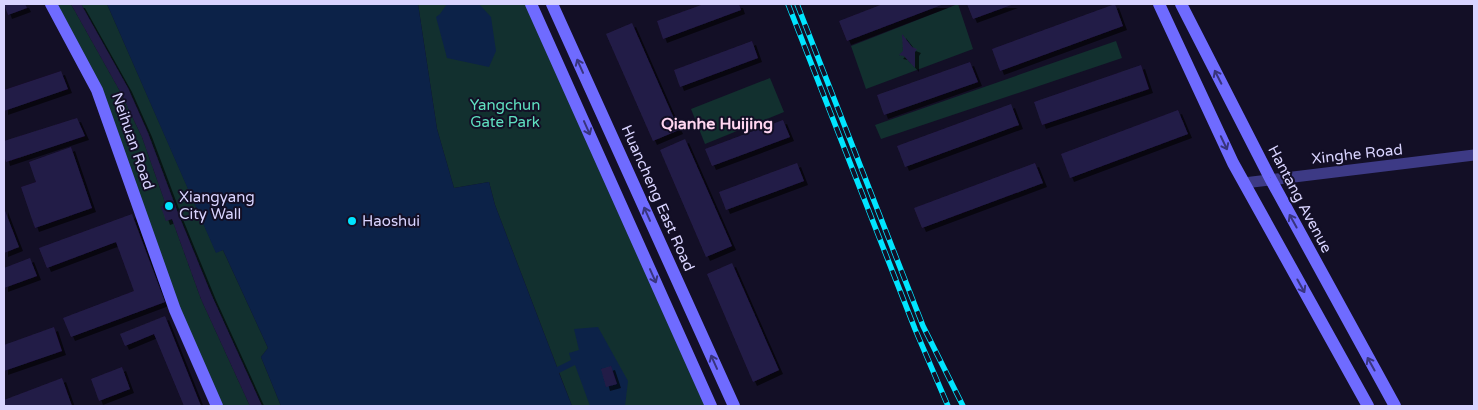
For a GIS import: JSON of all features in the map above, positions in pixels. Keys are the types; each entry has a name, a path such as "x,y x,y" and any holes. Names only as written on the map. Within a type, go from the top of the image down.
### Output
{"main road":[{"name":"Neihuan Road","path":"50,4 97,90 175,310 218,406"},
{"path":"531,4 711,406"},
{"name":"Huancheng East Road","path":"552,4 734,406"},
{"path":"1159,4 1233,163 1368,406"},
{"name":"Hantang Avenue","path":"1182,4 1270,178 1395,406"}],"street":[{"name":"Xinghe Road","path":"1244,183 1270,178 1474,156"}],"green space":[{"path":"51,4 71,4 121,93 142,137 166,205 161,207 172,219 201,299 250,406 217,406 97,90"},
{"path":"81,4 107,4 216,252 223,250 268,348 261,357 281,406 262,406 212,296 148,133 128,88"},
{"name":"Yangchun Gate Park","path":"418,4 531,4 711,406 572,406 495,205 489,182 454,188 437,129"},
{"path":"958,4 973,49 866,89 851,46"},
{"path":"1116,41 1122,58 881,139 875,125"},
{"path":"770,78 784,112 705,144 691,109"}],"water":[{"name":"Haoshui","path":"107,4 418,4 437,129 454,188 489,182 495,205 557,367 571,360 569,353 579,350 574,329 598,327 628,381 625,406 590,406 575,365 559,373 572,406 281,406 261,357 268,348 223,250 216,253"},
{"path":"447,4 479,4 491,17 496,51 489,67 447,58 436,17"}],"building":[{"path":"4,4 25,4 27,8 8,15"},
{"name":"Xiangyang City Wall","path":"71,4 81,4 128,88 148,133 212,296 262,406 250,406 201,299 172,219 166,221 161,207 166,205 142,137 121,93"},
{"path":"704,4 739,4 741,10 663,39 657,21"},
{"path":"883,4 944,4 847,41 839,21"},
{"path":"967,4 1014,4 973,19"},
{"path":"1115,4 1123,26 1000,71 992,49"},
{"path":"632,23 679,130 653,141 606,34"},
{"path":"902,34 912,47 917,49 915,52 915,68 904,56 899,55 903,51"},
{"path":"752,41 758,58 680,87 674,70"},
{"path":"970,62 978,82 884,115 877,95"},
{"path":"1141,65 1149,89 1042,125 1034,102"},
{"path":"61,71 68,89 4,111 4,90"},
{"path":"1011,104 1019,125 905,167 897,146"},
{"path":"1178,110 1188,134 1070,178 1061,154"},
{"path":"77,118 85,136 6,162 4,141"},
{"path":"783,120 790,137 712,166 705,149"},
{"path":"685,139 732,246 706,257 660,150"},
{"path":"71,147 92,208 35,228 21,187 36,182 29,162"},
{"path":"797,163 804,181 726,210 719,192"},
{"path":"1035,163 1043,183 922,228 914,208"},
{"path":"4,208 19,247 4,253"},
{"path":"132,214 165,302 71,337 63,318 134,291 116,242 47,268 39,248"},
{"path":"30,258 37,276 4,288 4,268"},
{"path":"732,263 779,370 753,382 707,274"},
{"path":"165,316 201,406 184,406 154,334 125,346 120,334"},
{"path":"54,327 62,351 4,371 4,345"},
{"path":"611,366 617,384 606,387 601,369"},
{"path":"122,367 130,389 99,401 91,379"},
{"path":"62,378 72,406 4,406 4,400"}],"railway":[{"path":"788,4 915,329 948,406"},
{"path":"797,4 923,326 963,406"}],"place":[{"name":"Xiangyang City Wall","path":"169,206"},
{"name":"Haoshui","path":"352,221"}],"district":[{"name":"Qianhe Huijing","path":"717,123"}]}
